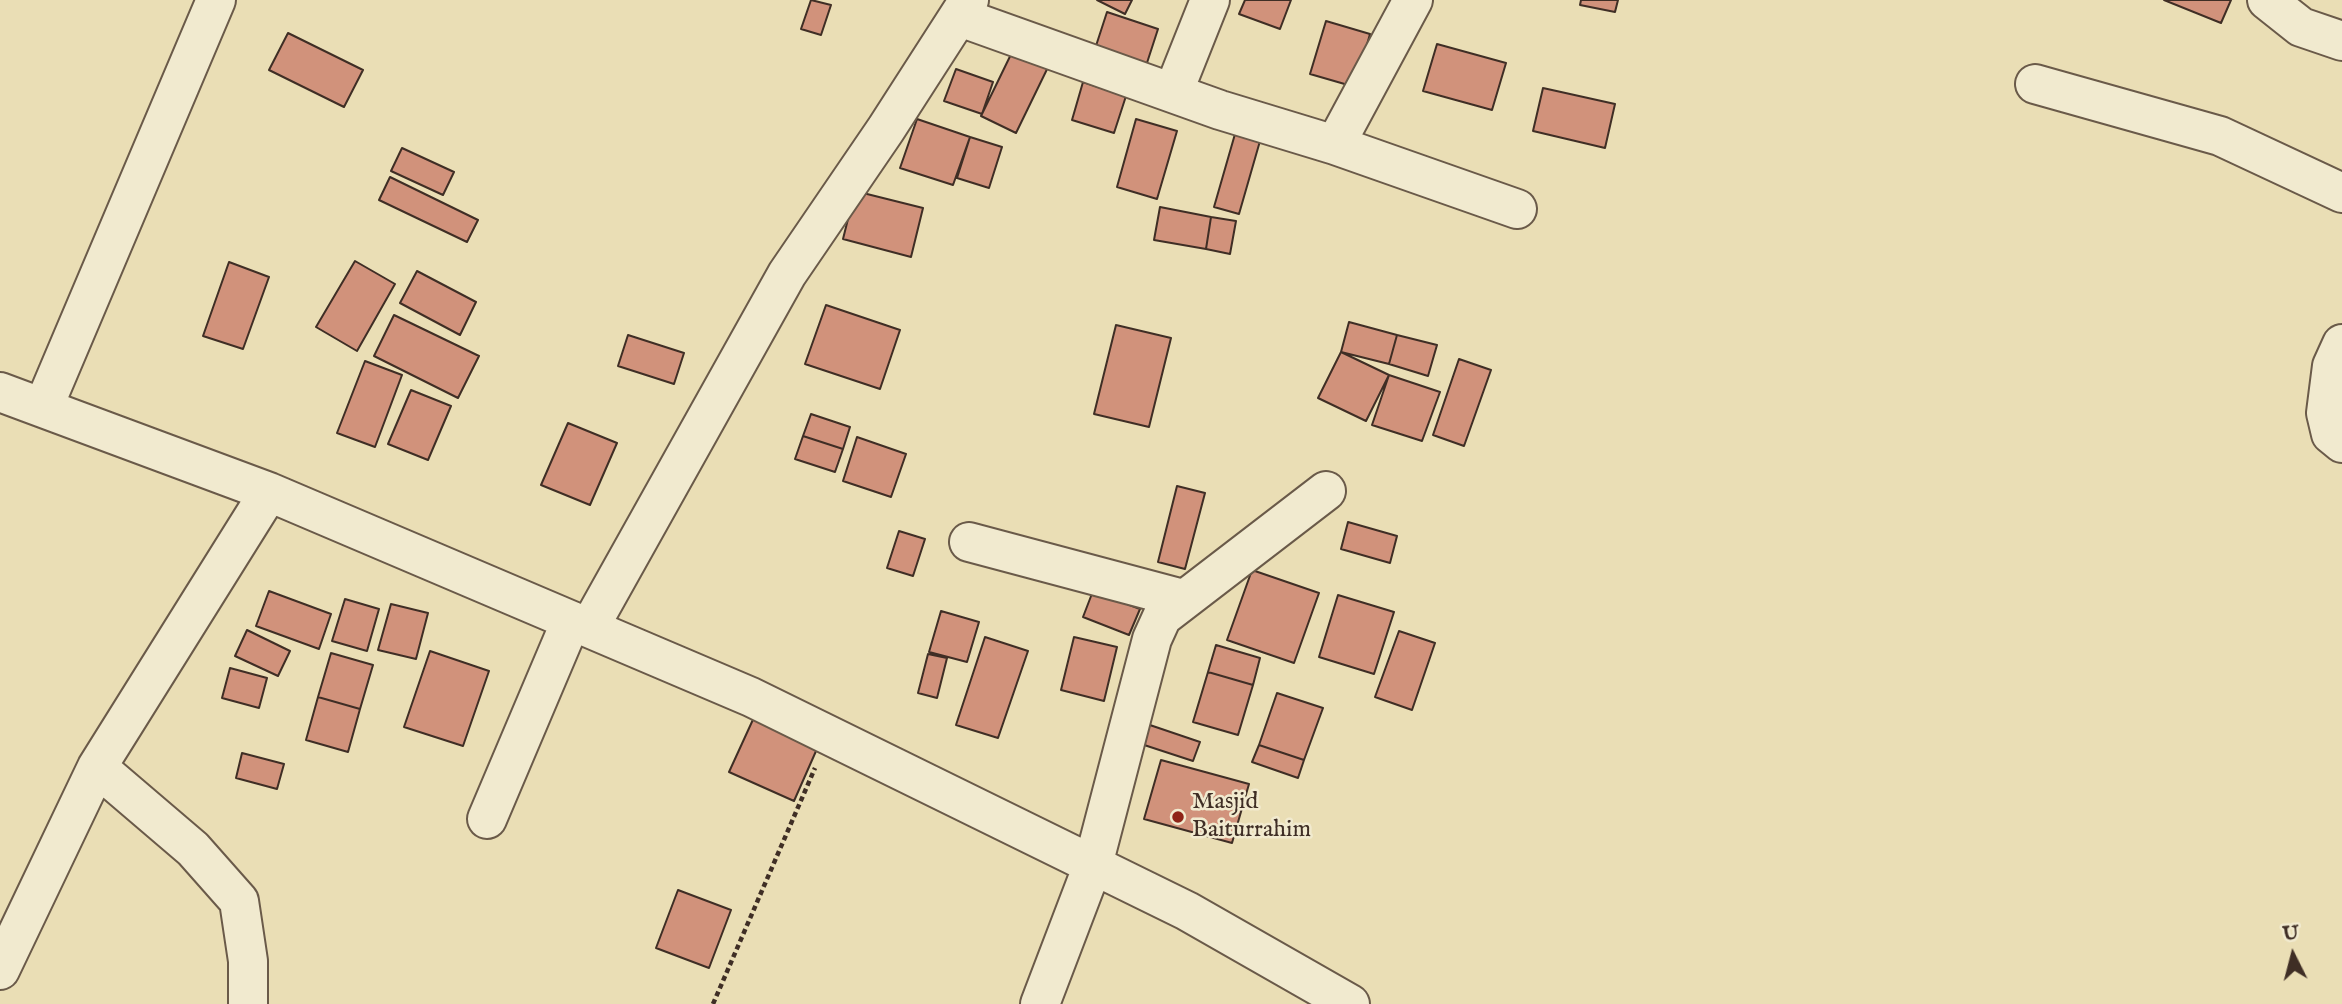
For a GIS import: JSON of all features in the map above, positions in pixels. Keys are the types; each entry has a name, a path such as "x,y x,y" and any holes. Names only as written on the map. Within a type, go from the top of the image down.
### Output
{"street":[{"path":"43,408 216,0"},
{"path":"1173,93 1210,0"},
{"path":"1335,145 1413,0"},
{"path":"2267,0 2301,27 2342,41"},
{"path":"487,819 580,624 787,274 965,8 1173,93 1335,145 1517,209"},
{"path":"2035,84 2220,136 2342,193"},
{"path":"2342,344 2332,366 2326,413 2331,434 2342,443"},
{"path":"0,392 270,492 751,697 1187,911 1350,1004"},
{"path":"1040,1004 1093,865 1152,639 1162,617 1326,491"},
{"path":"0,970 97,767 270,492"},
{"path":"969,541 1184,599"},
{"path":"97,767 192,849 239,901 247,961 248,1004"}],"path":[{"path":"713,1004 829,736"}],"building":[{"path":"811,0 831,5 821,35 801,29"},
{"path":"1097,0 1132,0 1125,14"},
{"path":"1245,0 1291,0 1280,29 1239,14"},
{"path":"1581,0 1618,0 1615,12 1580,5"},
{"path":"2164,0 2231,0 2221,23"},
{"path":"1107,12 1158,29 1145,69 1094,52"},
{"path":"1326,21 1370,34 1355,87 1310,74"},
{"path":"288,33 363,70 344,107 269,70"},
{"path":"1017,42 1052,59 1016,133 981,116"},
{"path":"1437,44 1506,63 1492,110 1423,91"},
{"path":"956,69 993,82 982,114 944,101"},
{"path":"1083,82 1126,96 1114,133 1072,120"},
{"path":"1543,88 1615,104 1605,148 1533,131"},
{"path":"917,119 970,137 953,185 900,168"},
{"path":"1136,119 1177,131 1157,199 1117,187"},
{"path":"1235,134 1260,141 1239,214 1214,207"},
{"path":"970,137 1002,147 989,188 957,178"},
{"path":"402,148 454,172 443,195 391,171"},
{"path":"390,177 478,220 467,242 379,200"},
{"path":"855,191 923,208 911,257 843,239"},
{"path":"1160,207 1211,217 1206,249 1154,240"},
{"path":"1211,217 1236,221 1230,254 1206,249"},
{"path":"355,261 395,284 357,351 316,327"},
{"path":"229,262 269,277 243,349 203,336"},
{"path":"417,271 476,302 460,335 400,303"},
{"path":"826,305 900,330 880,389 805,364"},
{"path":"394,315 479,356 458,398 374,356"},
{"path":"1349,322 1397,335 1389,364 1341,352"},
{"path":"1116,325 1171,338 1149,427 1094,414"},
{"path":"628,335 684,353 674,384 618,366"},
{"path":"1397,335 1437,345 1428,376 1389,364"},
{"path":"1341,352 1389,375 1366,421 1318,398"},
{"path":"1459,359 1491,370 1464,446 1433,435"},
{"path":"365,361 402,375 375,447 337,433"},
{"path":"1389,375 1440,392 1422,441 1372,425"},
{"path":"411,390 451,406 428,460 388,444"},
{"path":"811,414 850,427 843,449 803,436"},
{"path":"568,423 617,443 590,505 541,485"},
{"path":"803,436 843,449 835,472 795,459"},
{"path":"857,437 906,454 891,497 843,481"},
{"path":"1177,486 1205,493 1185,569 1158,562"},
{"path":"1348,522 1397,536 1390,563 1341,549"},
{"path":"899,531 925,539 913,576 887,568"},
{"path":"1252,570 1319,593 1294,663 1227,640"},
{"path":"269,591 331,614 319,649 256,626"},
{"path":"1093,591 1140,609 1129,635 1083,617"},
{"path":"1338,595 1394,612 1374,674 1319,657"},
{"path":"345,599 379,609 367,651 332,641"},
{"path":"391,604 428,613 416,659 378,650"},
{"path":"941,611 979,622 967,662 929,652"},
{"path":"247,630 290,651 278,676 235,656"},
{"path":"1399,631 1435,643 1412,710 1375,697"},
{"path":"985,637 1028,651 998,738 956,725"},
{"path":"1074,637 1117,647 1104,701 1061,690"},
{"path":"1216,645 1260,658 1253,685 1208,672"},
{"path":"430,651 489,671 463,746 404,727"},
{"path":"331,653 373,665 360,709 318,697"},
{"path":"928,654 947,658 937,698 918,693"},
{"path":"230,668 267,678 259,708 222,698"},
{"path":"1208,672 1253,685 1238,735 1193,722"},
{"path":"1277,693 1323,708 1304,760 1259,745"},
{"path":"318,697 360,709 348,752 306,740"},
{"path":"756,713 820,742 794,801 729,772"},
{"path":"1141,722 1200,742 1193,761 1135,742"},
{"path":"1259,745 1304,760 1298,778 1252,762"},
{"path":"242,753 284,764 277,789 236,778"},
{"path":"1161,760 1249,784 1232,843 1144,819"},
{"path":"678,890 731,910 709,968 656,948"}],"place":[{"name":"Masjid Baiturrahim","path":"1178,817"}]}
